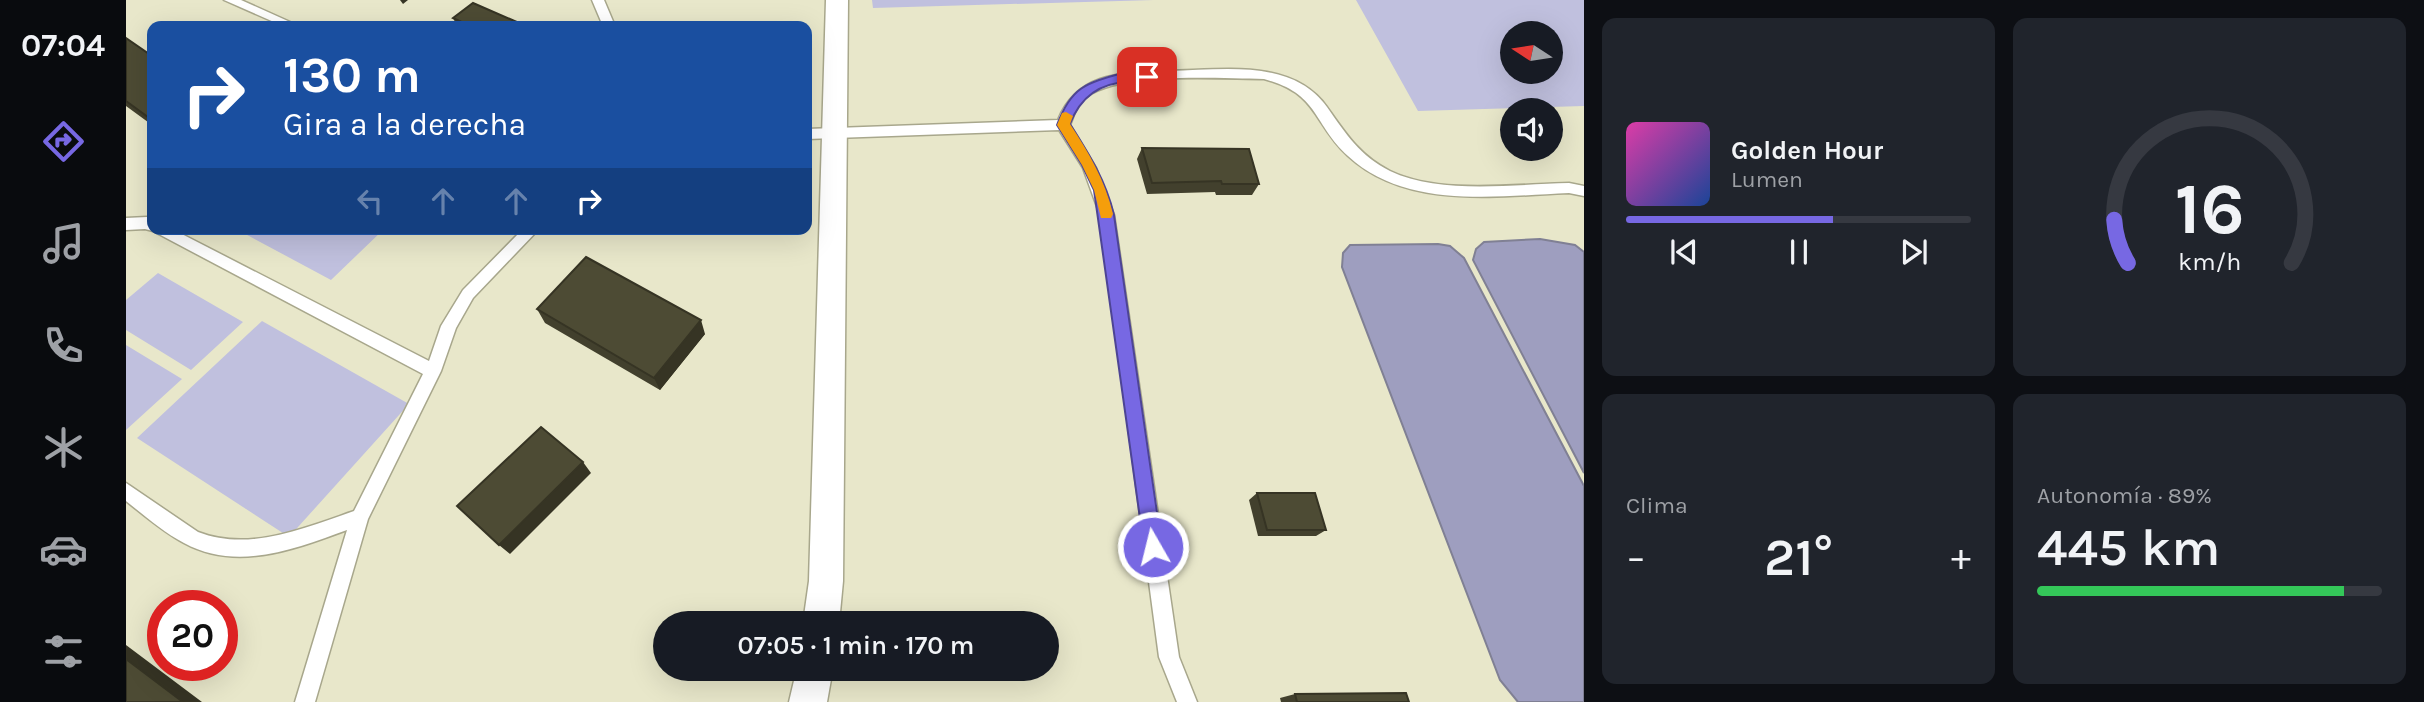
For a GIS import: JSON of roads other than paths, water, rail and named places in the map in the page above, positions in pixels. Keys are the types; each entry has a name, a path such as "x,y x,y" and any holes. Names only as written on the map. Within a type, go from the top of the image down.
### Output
{"street":[{"path":"822,611 826,580 820,134 837,0"},
{"path":"808,702 812,681"}],"lane":[{"path":"230,0 281,21"},
{"path":"598,0 607,21"},
{"path":"1063,125 1071,105 1082,93 1095,85 1123,78 1264,75 1284,78 1312,94 1349,149 1366,164 1416,186 1441,189 1584,191"},
{"path":"820,134 1063,125"},
{"path":"1063,125 1101,190 1107,215 1169,657 1187,702"},
{"path":"126,225 147,223"},
{"path":"171,235 432,370"},
{"path":"305,702 360,517 432,370 449,326 468,294 526,235"},
{"path":"126,491 195,540 230,550 295,540 360,517"}]}
